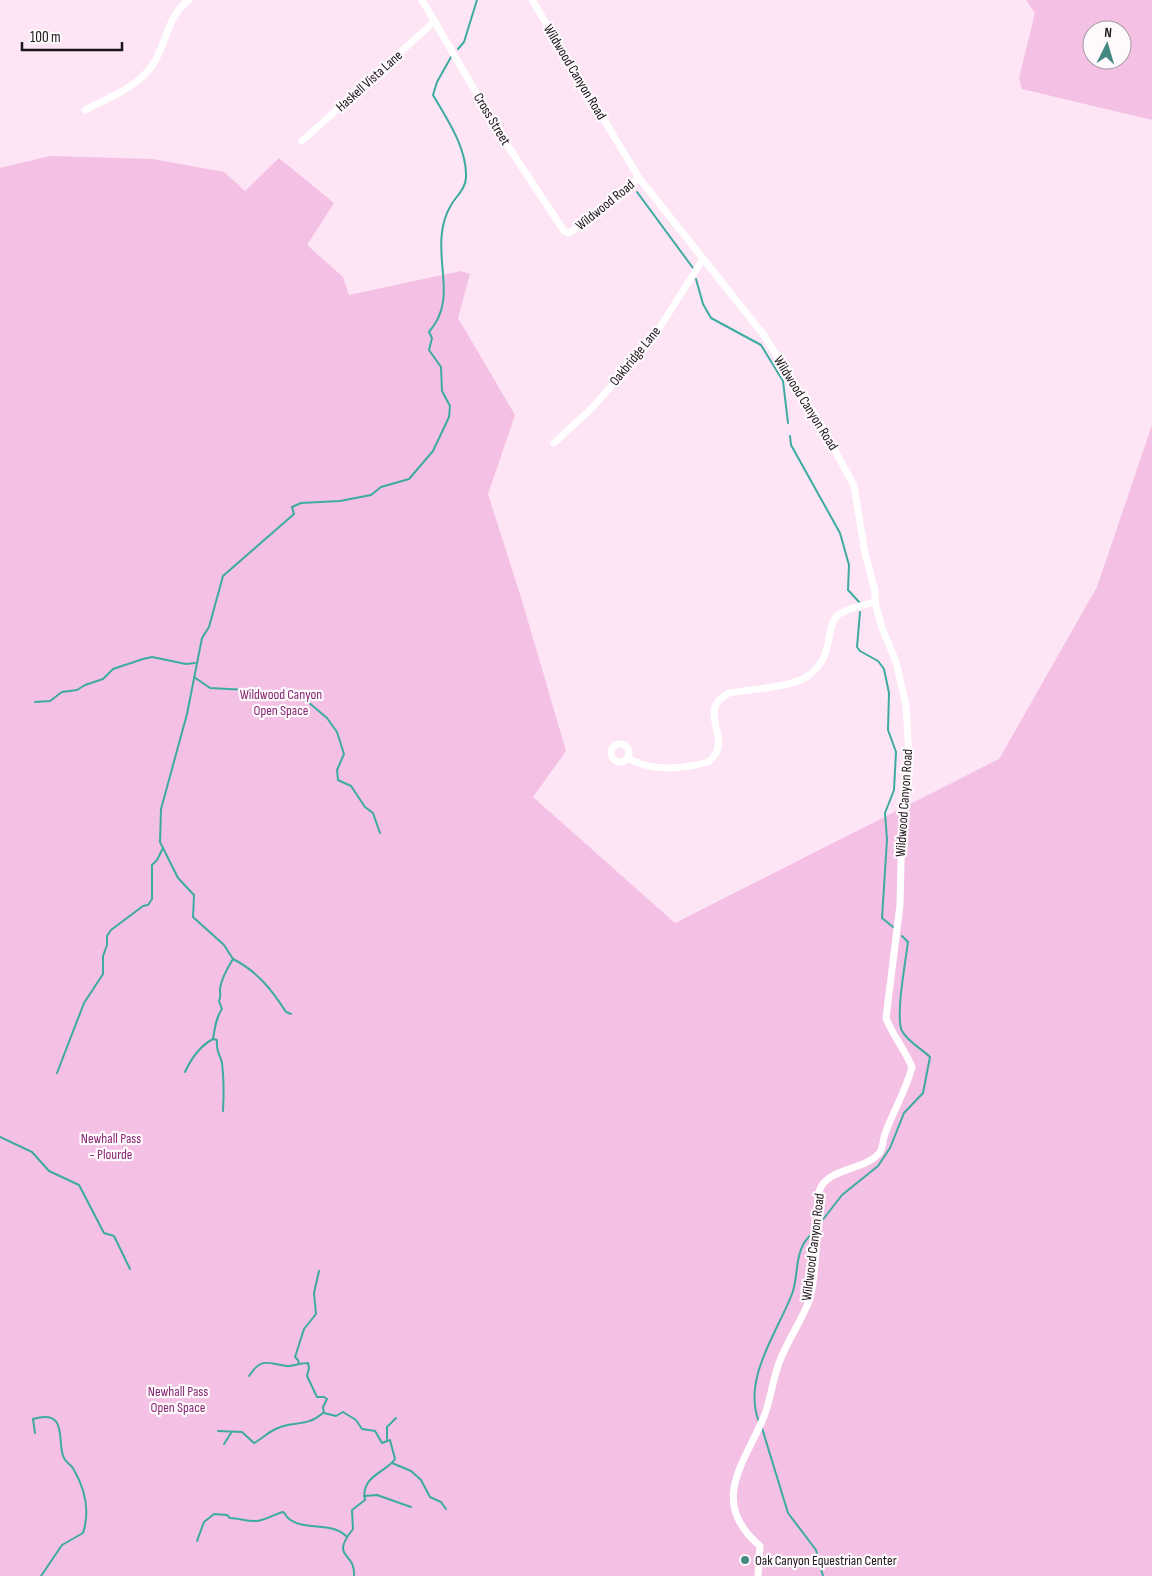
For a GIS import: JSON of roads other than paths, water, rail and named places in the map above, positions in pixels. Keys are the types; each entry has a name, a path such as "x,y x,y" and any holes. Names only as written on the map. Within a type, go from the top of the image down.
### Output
{"street":[{"path":"85,110 121,92 142,78 153,65 174,18 183,4 189,0"},
{"name":"Cross Street","path":"422,0 502,136 564,231 570,233"},
{"name":"Wildwood Canyon Road","path":"532,0 639,178 763,334 822,426 854,486 865,553 875,591 875,602 881,625 896,662 906,704 909,756 902,822 900,905 886,1018 892,1034 901,1044 912,1068 903,1097 884,1135 880,1151 867,1162 844,1170 820,1187 817,1202 818,1220 810,1300 779,1362 762,1418 735,1478 733,1490 735,1511 746,1533 760,1546 758,1576"},
{"name":"Haskell Vista Lane","path":"302,141 435,21"},
{"name":"Wildwood Road","path":"570,233 639,178"},
{"name":"Oakbridge Lane","path":"554,443 592,408 653,338 703,259"},
{"path":"628,758 638,764 662,767 708,762 720,742 713,712 720,697 729,693 802,680 820,665 826,654 832,623 838,615 875,602"}],"waterway":[{"path":"458,49 464,42 477,0"},
{"path":"185,1072 196,1053 213,1039 217,1019 222,1009 219,1001 220,989 233,959 224,945 193,917 194,895 178,878 160,842 161,809 187,714 202,638 209,627 223,576 294,514 292,507 301,503 340,501 371,495 381,487 409,479 433,451 449,417 450,406 442,391 441,367 429,350 432,338 429,332 437,320 444,296 441,245 443,226 452,203 466,181 460,145 433,95 437,82 451,57"},
{"path":"637,192 693,268"},
{"path":"696,279 703,304 711,318 761,345 783,381 788,423"},
{"path":"790,436 791,445 840,533 849,565 848,590 860,603"},
{"path":"860,612 857,647 860,651 878,661 884,669 889,693 888,730 896,752 894,790 885,813 887,840 882,918 893,927"},
{"path":"35,702 50,701 62,692 77,690 103,679 113,669 143,659 152,657 186,664 195,663"},
{"path":"194,677 210,688 282,692 308,702 327,718 337,732 344,754 337,770 338,780 351,786 365,807 373,813 380,833"},
{"path":"57,1073 84,1003 103,974 103,956 107,945 107,936 111,930 143,906 148,905 152,899 152,865 163,848"},
{"path":"821,1222 842,1195 878,1166 890,1148 904,1113 923,1093 930,1057 908,1039 902,1031 900,1024 900,1001 908,942 902,936"},
{"path":"233,959 257,975 286,1012 291,1014"},
{"path":"213,1039 217,1040 222,1063 223,1111"},
{"path":"0,1137 32,1152 49,1171 79,1185 104,1233 114,1236 130,1269"},
{"path":"759,1422 755,1406 755,1389 758,1373 792,1294 800,1251 805,1241 815,1230"},
{"path":"299,1364 295,1357 304,1329 316,1314 314,1293 319,1271"},
{"path":"249,1376 258,1366 266,1363 287,1366 308,1363 307,1376 317,1397 327,1399 323,1407 324,1413 336,1416 343,1412 356,1420 362,1429 375,1431 382,1443 390,1440 395,1459 370,1480 366,1485 365,1500 352,1510 353,1529 343,1545 343,1550 354,1568 354,1576"},
{"path":"218,1431 242,1432 254,1443 275,1429 306,1422 323,1413"},
{"path":"35,1433 33,1419 52,1418 57,1423 62,1452 65,1460 78,1477 84,1492 86,1508 83,1533 62,1545 41,1576"},
{"path":"387,1439 387,1427 396,1418"},
{"path":"762,1428 788,1513 816,1550 823,1576"},
{"path":"224,1444 231,1433"},
{"path":"392,1463 411,1471 421,1480 430,1497 441,1502 446,1509"},
{"path":"364,1496 377,1495 411,1507"},
{"path":"197,1541 204,1522 214,1514 257,1521 283,1512 294,1522 302,1525 333,1529 340,1531 346,1536"}],"place":[{"name":"Oak Canyon Equestrian Center","path":"745,1560"}],"park label":[{"name":"Wildwood Canyon Open Space","path":"281,702"},
{"name":"Newhall Pass - Plourde","path":"111,1146"},
{"name":"Newhall Pass Open Space","path":"178,1399"}]}
